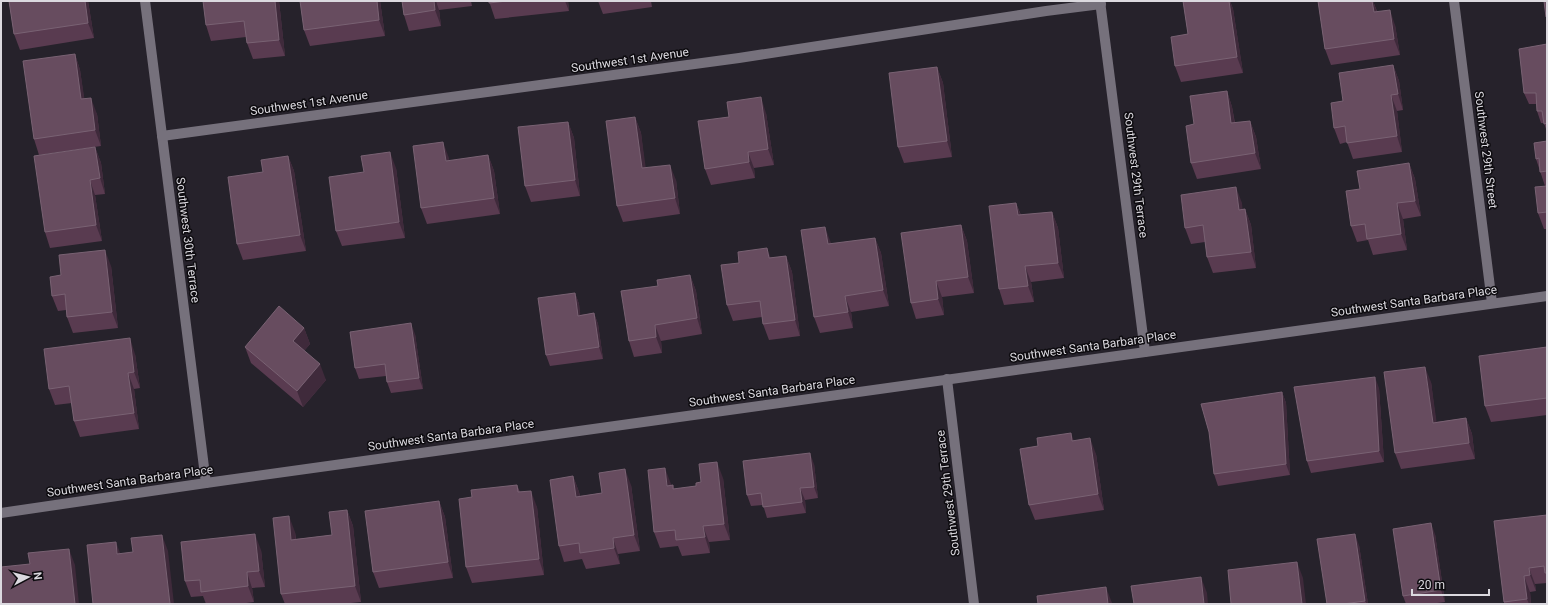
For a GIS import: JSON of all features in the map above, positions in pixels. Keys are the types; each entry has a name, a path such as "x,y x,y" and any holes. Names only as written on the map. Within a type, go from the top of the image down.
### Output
{"street":[{"name":"Southwest 30th Terrace","path":"145,1 206,483"},
{"name":"Southwest 29th Street","path":"1454,1 1492,303"},
{"name":"Southwest 1st Avenue","path":"162,136 739,58 1100,3"},
{"name":"Southwest 29th Terrace","path":"1100,3 1145,352"},
{"name":"Southwest Santa Barbara Place","path":"1,513 206,483 1547,296"},
{"name":"Southwest 29th Terrace","path":"947,379 974,604"}],"building":[{"path":"9,1 85,1 88,23 14,34"},
{"path":"203,1 275,1 279,40 247,43 244,21 206,25"},
{"path":"300,1 377,1 379,20 304,30"},
{"path":"402,1 434,1 435,10 404,15"},
{"path":"489,1 507,1 489,3"},
{"path":"1183,1 1229,1 1237,57 1175,66 1171,37 1188,34"},
{"path":"1318,1 1372,1 1374,12 1390,10 1394,39 1325,49"},
{"path":"1544,1 1547,1 1547,17 1546,17"},
{"path":"1547,44 1547,123 1544,124 1542,111 1537,111 1536,93 1524,93 1519,49"},
{"path":"75,54 81,99 91,98 95,130 34,139 23,61"},
{"path":"1393,65 1398,94 1391,95 1397,136 1347,143 1345,126 1334,128 1331,103 1343,101 1339,73"},
{"path":"937,67 947,141 898,147 889,73"},
{"path":"1227,91 1231,123 1250,121 1255,153 1191,163 1186,126 1194,124 1190,96"},
{"path":"761,97 768,149 748,152 749,162 705,169 698,121 729,117 727,102"},
{"path":"635,117 642,168 670,165 675,198 617,206 606,121"},
{"path":"568,122 575,180 525,186 518,127"},
{"path":"1547,141 1547,171 1540,172 1539,158 1536,159 1534,143"},
{"path":"443,142 446,161 488,155 494,198 421,208 413,146"},
{"path":"95,147 100,178 90,180 96,225 45,232 34,156"},
{"path":"390,152 399,222 336,231 329,177 364,172 361,156"},
{"path":"288,156 300,235 237,244 228,177 263,172 261,160"},
{"path":"1409,163 1415,201 1397,203 1401,234 1367,239 1365,224 1351,226 1346,191 1360,189 1357,171"},
{"path":"1547,186 1547,212 1538,213 1535,187"},
{"path":"1236,187 1239,210 1245,209 1251,252 1207,257 1203,225 1185,228 1181,195"},
{"path":"1016,203 1018,215 1052,212 1058,263 1025,266 1028,286 999,289 989,206"},
{"path":"961,225 968,277 936,281 938,299 911,303 901,233"},
{"path":"825,227 828,244 875,238 883,290 845,296 848,312 814,317 801,230"},
{"path":"767,248 769,258 786,256 795,320 763,324 760,301 727,305 721,265 739,263 738,252"},
{"path":"105,250 112,312 67,317 65,294 52,296 50,277 61,275 59,255"},
{"path":"690,275 697,318 655,325 656,337 629,341 621,291 658,286 657,280"},
{"path":"575,293 578,316 594,313 599,347 546,355 538,298"},
{"path":"279,306 304,328 293,341 320,364 297,391 245,347"},
{"path":"411,323 419,378 387,382 385,364 355,368 350,332"},
{"path":"130,338 134,372 128,373 134,413 74,421 69,386 49,389 44,349"},
{"path":"1547,347 1547,398 1485,406 1479,356"},
{"path":"1425,367 1433,423 1466,418 1469,443 1395,453 1384,372"},
{"path":"1375,377 1379,451 1307,461 1294,387"},
{"path":"1282,392 1286,464 1214,474 1209,432 1201,404"},
{"path":"1071,433 1072,441 1090,438 1098,494 1029,505 1020,449 1038,446 1037,438"},
{"path":"810,453 814,487 800,488 802,502 763,507 761,493 747,495 743,461"},
{"path":"717,462 724,524 703,526 705,537 676,540 675,530 654,532 648,470 665,468 667,486 673,485 673,489 696,486 696,483 701,482 699,464"},
{"path":"625,469 634,535 613,538 614,548 580,553 579,543 559,546 550,480 573,476 576,497 602,493 599,473"},
{"path":"517,485 518,492 531,491 539,559 466,567 459,499 472,497 471,490"},
{"path":"439,501 448,562 373,572 365,511"},
{"path":"347,510 355,586 281,594 273,518 289,516 291,540 332,535 329,512"},
{"path":"1547,515 1547,573 1545,573 1544,566 1529,568 1530,575 1524,576 1527,599 1504,602 1494,521"},
{"path":"1431,523 1441,590 1403,596 1393,529"},
{"path":"255,534 259,571 247,572 248,586 201,592 200,580 185,581 181,542"},
{"path":"1355,534 1365,601 1343,604 1327,604 1317,539"},
{"path":"162,535 170,604 93,604 87,545 116,542 117,554 133,552 131,538"},
{"path":"69,549 75,604 1,604 1,567 30,564 28,553"},
{"path":"1297,562 1302,604 1231,604 1228,570"},
{"path":"1201,577 1204,604 1134,604 1131,586"},
{"path":"1106,587 1108,604 1038,604 1037,596"}]}
